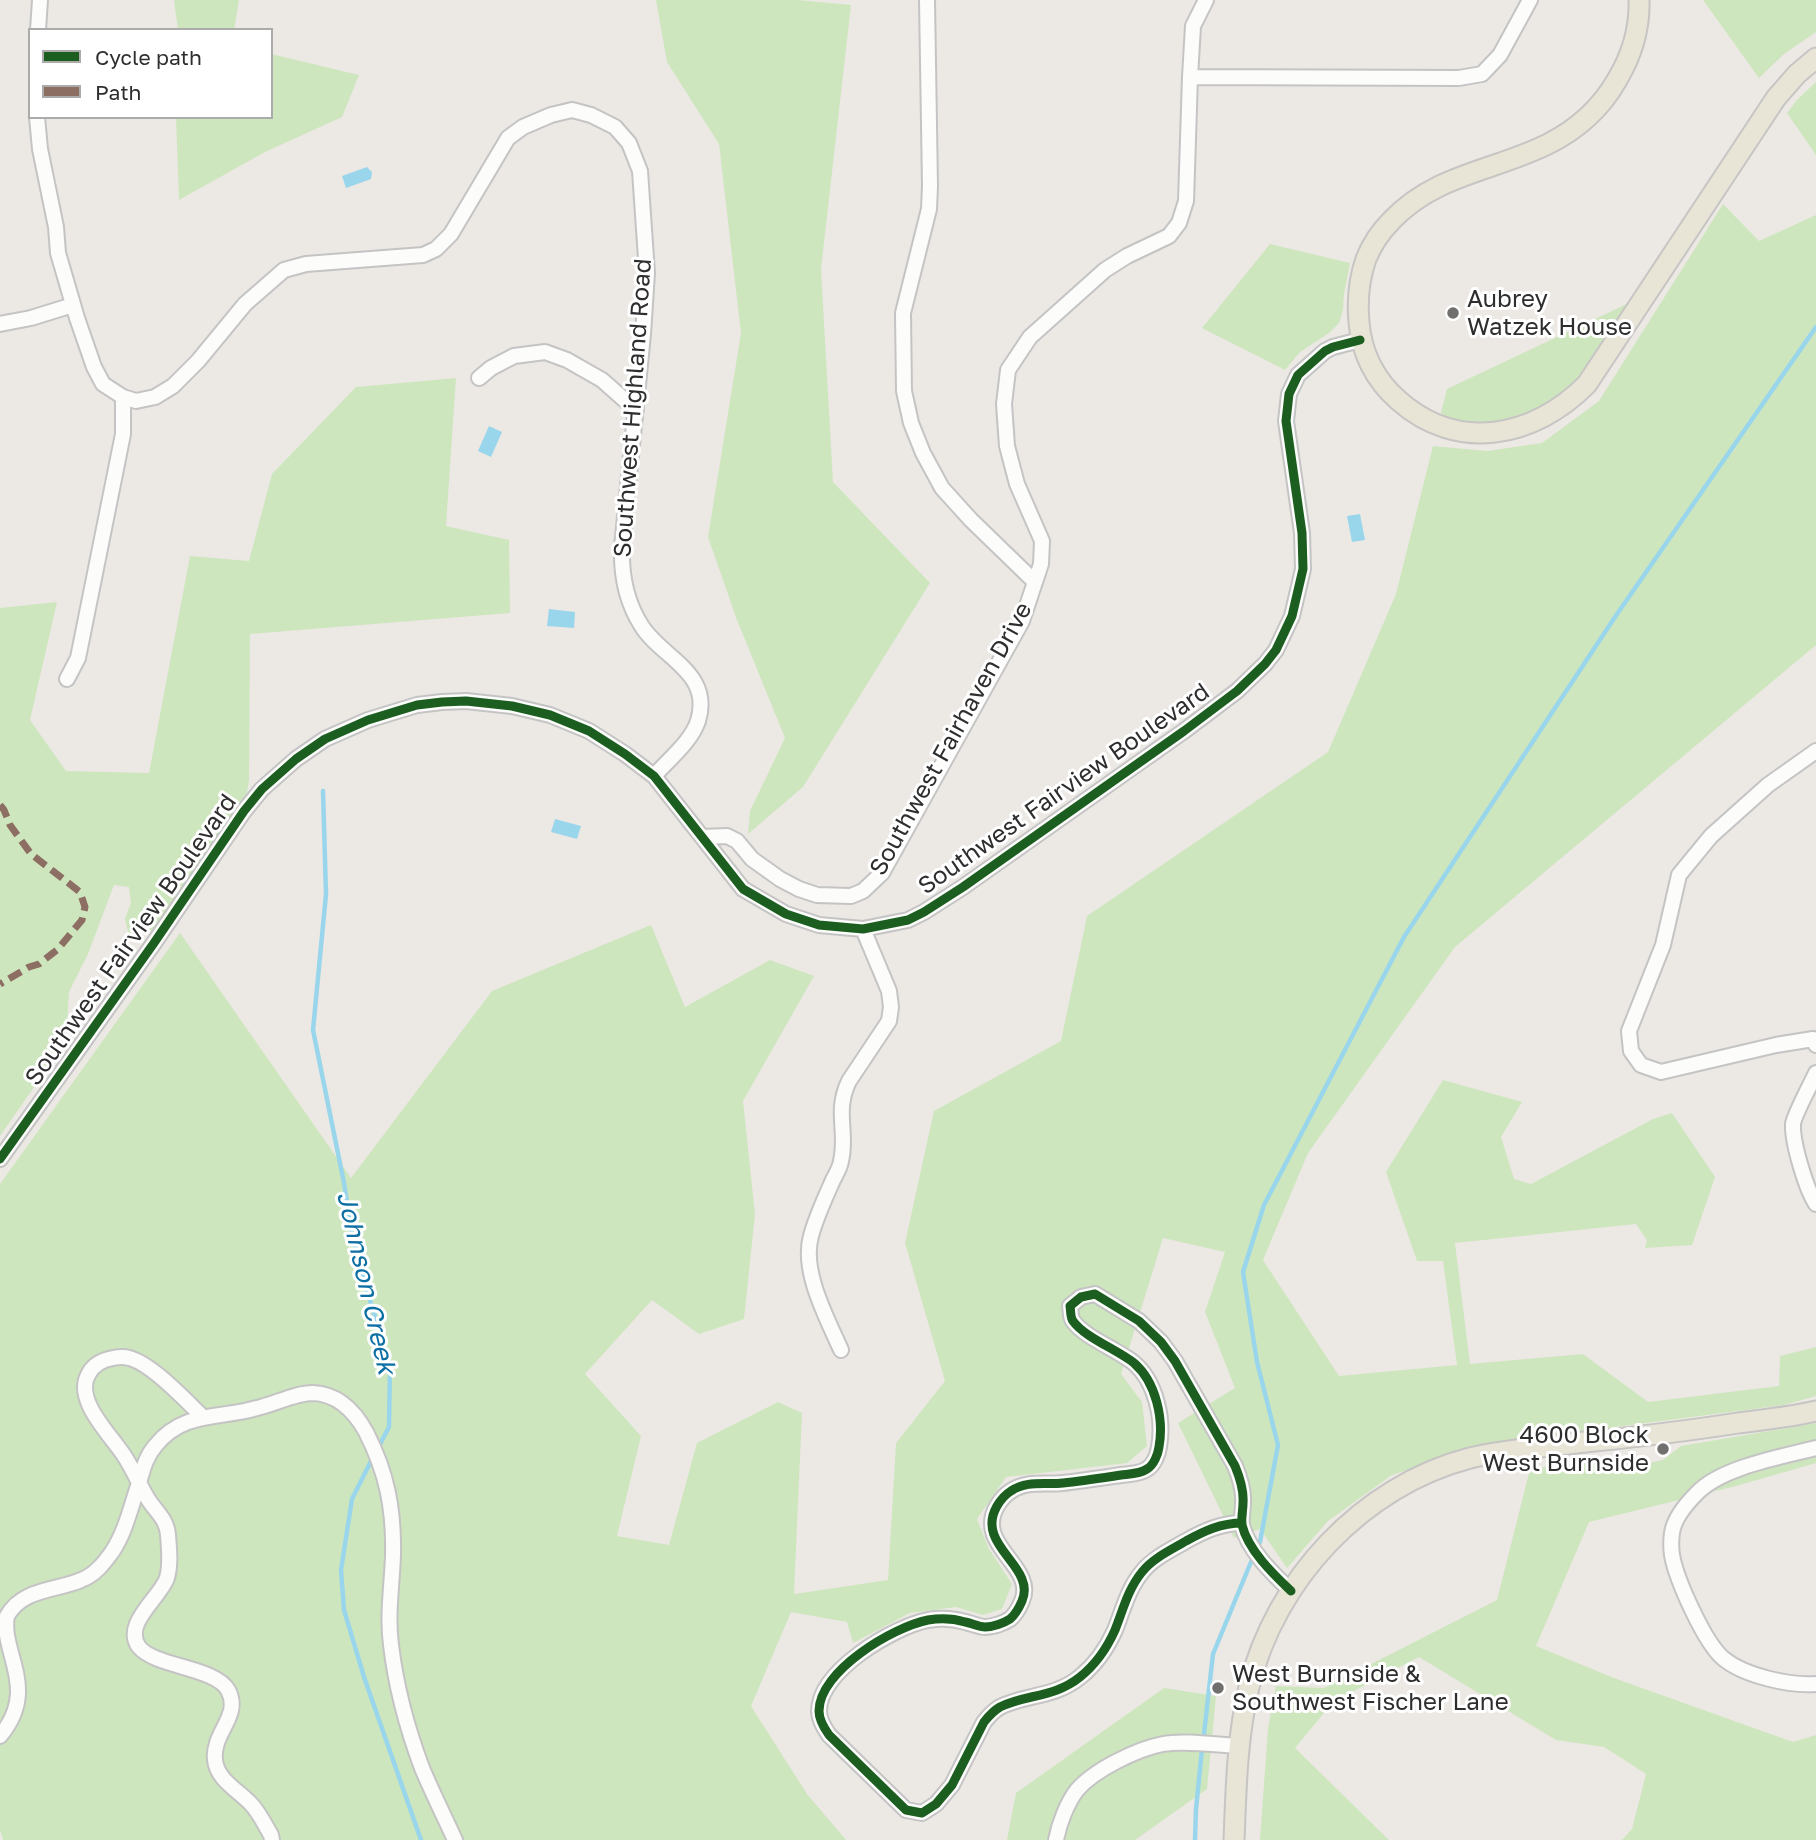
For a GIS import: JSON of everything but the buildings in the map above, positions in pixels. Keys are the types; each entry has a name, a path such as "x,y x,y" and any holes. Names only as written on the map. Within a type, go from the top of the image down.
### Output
{"main road":[{"path":"1639,0 1635,43 1626,64 1605,98 1580,124 1538,148 1459,176 1431,189 1411,202 1382,231 1370,250 1361,278 1358,307 1360,340 1380,381 1415,414 1450,430 1479,434 1507,430 1535,421 1560,408 1587,384 1776,98 1797,74 1816,58"},
{"path":"1234,1840 1239,1746 1249,1686 1268,1632 1291,1591 1324,1548 1367,1509 1414,1479 1452,1463 1493,1453 1668,1433 1816,1411"}],"street":[{"path":"38,28 40,0"},
{"path":"927,0 930,198 903,313 904,391 911,423 942,488 1035,582"},
{"name":"Southwest Fairhaven Drive","path":"702,837 727,836 737,841 752,859 780,879 817,895 851,896 863,891 882,873 1022,621 1041,564 1042,541 1017,484 1007,446 1004,404 1008,370 1030,337 1105,270 1169,236 1179,223 1186,201 1193,26 1206,0"},
{"path":"1190,77 1459,78 1482,74 1500,55 1530,0"},
{"name":"Southwest Highland Road","path":"123,397 136,401 155,397 173,386 198,361 245,304 284,270 306,264 423,255 436,249 451,234 508,138 523,127 551,115 572,110 591,115 615,127 629,143 640,171 647,273 622,547 623,580 627,596 641,626 664,652 690,674 698,689 700,706 697,722 689,738 654,776"},
{"path":"37,119 58,253 73,305 93,367 103,384 123,397 123,434 78,658 67,679"},
{"path":"0,324 73,305"},
{"name":"Southwest Fairview Boulevard","path":"0,1159 244,811 272,779 310,748 326,739 368,720 417,705 442,702 492,703 551,715 589,731 654,776 743,889 786,914 819,925 863,929 908,919 924,912 1202,718 1237,691 1276,650 1292,617 1303,569 1302,533 1286,421 1289,394 1298,375 1325,351 1360,340"},
{"path":"479,378 514,356 545,352 567,360 603,380 636,410"},
{"path":"1816,751 1768,785 1711,836 1679,875 1663,945 1629,1031 1631,1051 1641,1065 1661,1072 1776,1045 1813,1039 1816,1045"},
{"path":"841,1350 819,1298 808,1250 811,1236 841,1164 841,1106 844,1091 889,1021 889,990 863,929"},
{"path":"1816,1073 1793,1124 1798,1158 1816,1204"},
{"path":"1242,1523 1215,1526 1166,1552 1148,1565 1133,1584 1115,1631 1103,1653 1079,1678 1063,1687 1047,1695 999,1708 991,1714 984,1722 951,1785 936,1804 922,1813 906,1810 890,1796 829,1735 823,1725 819,1713 828,1685 836,1674 883,1637 900,1629 946,1618 985,1627 998,1625 1010,1619 1019,1609 1024,1596 1024,1584 991,1529 992,1516 999,1502 1010,1491 1022,1485 1133,1473 1147,1469 1155,1461 1160,1430 1156,1397 1135,1364 1080,1328 1071,1319 1070,1306 1081,1297 1095,1294 1139,1321 1161,1342 1175,1361 1240,1477 1244,1495 1242,1523 1256,1553 1269,1571 1291,1591"},
{"path":"203,1417 138,1361 123,1357 106,1359 91,1368 86,1378 85,1392 89,1407 125,1457 149,1500 165,1521 168,1531 166,1579 137,1621 135,1635 139,1647 152,1656 214,1677 228,1689 233,1704 230,1716 215,1744 215,1762 220,1775 253,1805 272,1840"},
{"path":"0,1736 12,1720 15,1705 15,1687 2,1641 2,1628 7,1616 27,1597 43,1590 84,1580 101,1566 124,1529 146,1460 165,1434 203,1417 240,1413 310,1393 334,1398 348,1408 361,1423 387,1484 393,1536 390,1642 403,1708 422,1768 456,1840"},
{"path":"1816,1448 1732,1471 1699,1490 1677,1517 1672,1531 1672,1554 1677,1574 1707,1640 1722,1658 1755,1675 1806,1685 1816,1684"},
{"path":"1056,1840 1077,1790 1114,1763 1139,1751 1164,1744 1239,1746"}],"green space":[{"path":"174,0 239,0 234,28 178,28"},
{"path":"656,0 798,0 851,5 821,269 833,482 930,583 803,787 748,834 750,811 785,738 737,620 708,537 741,333 719,144 667,62"},
{"path":"1703,0 1816,0 1816,32 1784,54 1759,78"},
{"path":"273,54 359,75 342,117 265,152 179,200 176,119 273,119"},
{"path":"1816,82 1816,155 1787,113"},
{"path":"1723,204 1759,241 1816,215 1816,645 1455,947 1308,1153 1263,1260 1339,1376 1457,1365 1443,1261 1417,1261 1386,1172 1443,1080 1522,1102 1501,1137 1514,1179 1531,1184 1653,1119 1672,1113 1715,1177 1692,1245 1645,1248 1647,1240 1636,1224 1455,1243 1470,1364 1583,1354 1648,1402 1779,1386 1780,1356 1816,1347 1816,1396 1784,1405 1493,1443 1392,1475 1328,1521 1287,1568 1260,1529 1234,1538 1178,1423 1235,1388 1205,1312 1225,1252 1163,1238 1121,1374 1142,1402 1147,1446 1127,1463 1006,1477 977,1519 989,1549 1012,1584 1002,1609 983,1615 956,1607 910,1613 853,1643 847,1622 791,1612 751,1706 807,1794 846,1840 3,1840 0,1830 0,1184 180,933 351,1178 492,991 651,925 685,1007 770,960 814,976 743,1101 755,1214 744,1319 699,1334 652,1300 585,1374 641,1436 617,1536 669,1545 697,1443 778,1402 802,1413 794,1594 888,1580 896,1443 945,1381 905,1243 934,1111 1061,1041 1087,916 1328,752 1396,594 1433,446 1487,451 1542,443 1599,401"},
{"path":"1270,244 1350,263 1339,323 1300,352 1285,370 1202,328"},
{"path":"1633,301 1579,379 1539,411 1485,425 1439,420 1447,389"},
{"path":"456,378 446,526 509,540 510,613 250,634 249,780 244,811 169,919 139,938 129,936 125,919 131,903 129,887 114,885 88,954 69,992 67,1026 48,1067 0,1136 0,608 57,602 30,720 66,771 149,773 190,556 249,561 272,474 356,387"},
{"path":"1816,1423 1816,1463 1736,1486 1589,1522 1536,1646 1614,1678 1793,1742 1816,1735 1816,1840 1622,1840 1632,1829 1646,1774 1604,1747 1556,1740 1419,1657 1333,1702 1295,1748 1389,1840 1260,1840 1268,1728 1276,1686 1324,1688 1497,1600 1530,1469 1590,1460 1609,1471 1663,1460 1681,1446"},
{"path":"1164,1688 1216,1696 1207,1789 1135,1840 1007,1840 1016,1793"}],"water":[{"path":"367,167 372,172 371,179 346,188 342,176"},
{"path":"489,426 502,432 491,457 478,451"},
{"path":"1360,514 1365,540 1352,542 1347,516"},
{"path":"549,609 575,612 574,628 547,626"},
{"path":"555,819 581,826 577,839 551,832"}],"waterway":[{"path":"1260,1542 1278,1445 1257,1362 1243,1272 1264,1205 1404,937 1615,617 1816,327"},
{"name":"Johnson Creek","path":"323,791 326,894 313,1030 352,1234 390,1366 389,1427 377,1450"},
{"name":"Johnson Creek","path":"373,1457 352,1499 341,1570 344,1610 364,1677 421,1840"},
{"path":"1204,1734 1213,1654 1251,1562"},
{"path":"1195,1840 1202,1749"}],"marked path":[{"path":"0,805 10,825 31,854 80,892 85,907 82,920 58,949 39,964 0,984"}],"cycle path":[{"path":"0,1159 262,789 296,759 325,739 368,720 417,705 466,701 512,706 550,715 589,731 654,776 743,889 786,914 819,925 863,929 908,920 924,912 1184,731 1237,691 1276,650 1292,616 1303,569 1302,533 1286,421 1289,394 1298,375 1325,351 1360,340"},
{"path":"1242,1523 1220,1526 1199,1534 1146,1567 1129,1593 1108,1643 1091,1667 1060,1689 1010,1703 993,1712 984,1722 952,1785 936,1804 922,1813 906,1810 829,1735 822,1724 819,1711 822,1696 831,1681 844,1666 878,1641 913,1624 928,1620 951,1619 985,1627 1002,1623 1014,1615 1022,1601 1024,1589 1015,1566 993,1533 992,1520 997,1506 1009,1492 1030,1484 1063,1483 1138,1473 1154,1462 1159,1447 1160,1425 1153,1391 1142,1371 1134,1363 1085,1332 1073,1321 1070,1306 1081,1297 1095,1294 1139,1321 1161,1342 1175,1361 1235,1466 1243,1493 1242,1525 1245,1534 1262,1561 1291,1591"}],"place":[{"name":"Aubrey Watzek House","path":"1453,313"},
{"name":"4600 Block West Burnside","path":"1663,1449"},
{"name":"West Burnside & Southwest Fischer Lane","path":"1218,1688"}]}
